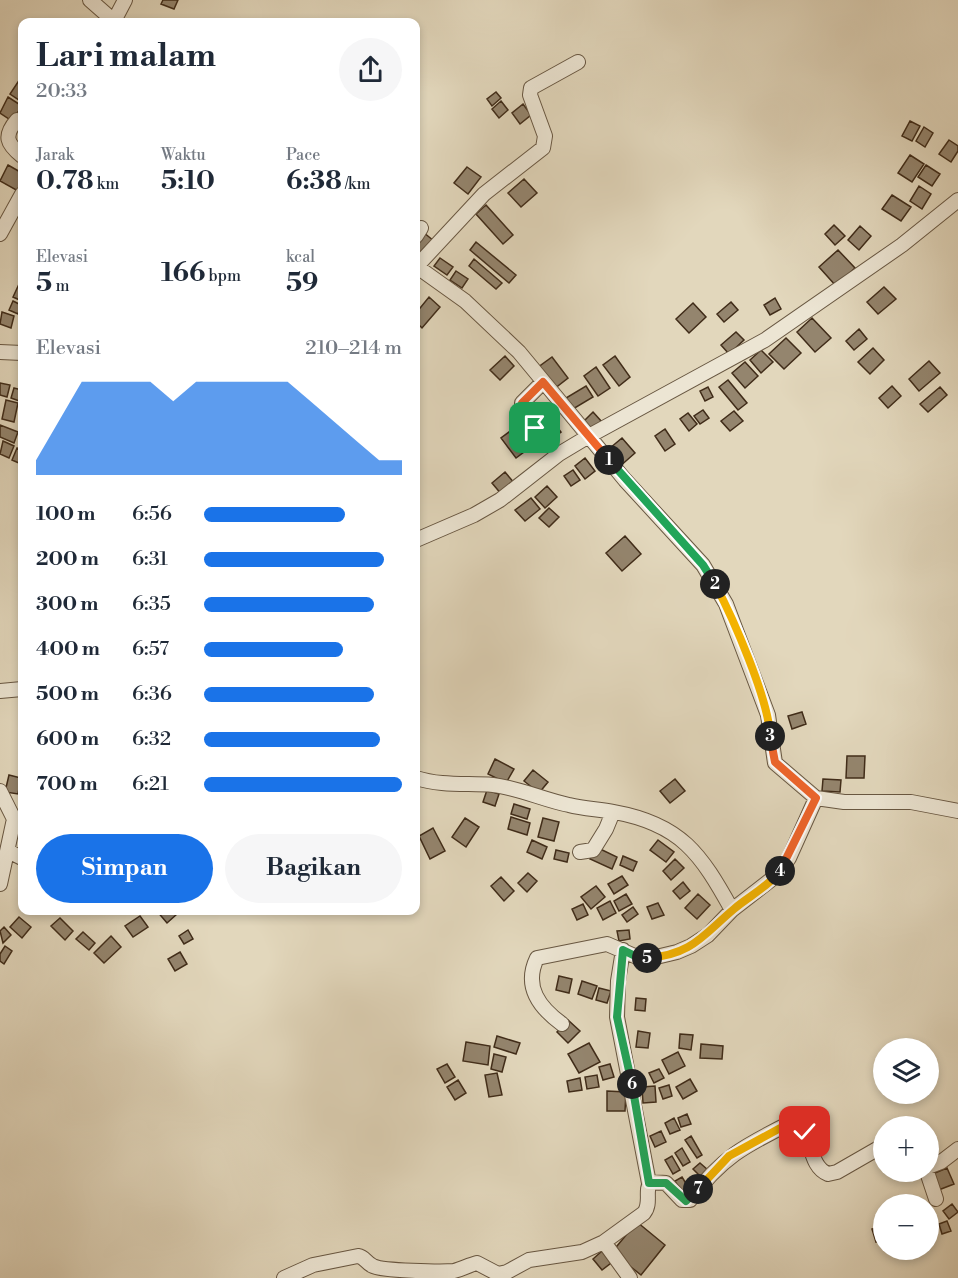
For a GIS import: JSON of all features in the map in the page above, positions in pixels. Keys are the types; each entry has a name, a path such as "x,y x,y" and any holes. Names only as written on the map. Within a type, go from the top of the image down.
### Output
{"street":[{"path":"90,0 110,18"},
{"path":"117,18 125,0"},
{"path":"420,262 484,194 541,151 545,140 530,95 531,88 579,62"},
{"path":"17,120 8,130 7,140 18,153"},
{"path":"420,538 474,515 500,500 560,454 589,436 765,340 902,245 958,200"},
{"path":"0,234 18,201"},
{"path":"420,269 465,301 519,352 589,436 703,565 726,604 768,715 775,762 816,798 844,802 911,802 958,812"},
{"path":"0,352 18,353"},
{"path":"535,428 522,410 522,403 543,382"},
{"path":"0,691 18,689"},
{"path":"420,779 430,782 494,785 570,806 637,817 662,828 688,844 711,871 732,910"},
{"path":"0,791 14,819 0,884"},
{"path":"562,1024 547,1014 535,996 532,973 537,958 607,944 643,958 677,952 708,935 732,910 771,881 785,865 816,798"},
{"path":"580,852 587,853 595,847 613,812"},
{"path":"8,850 18,856"},
{"path":"284,1278 313,1265 358,1256 363,1257 373,1266 389,1269 451,1271 477,1263 498,1274 507,1272 529,1260 566,1256 604,1242 649,1207 649,1183 617,1017 623,950"},
{"path":"649,1183 664,1183 683,1200 690,1200 702,1183 729,1156 790,1123 798,1125 805,1132 814,1162 828,1174 873,1151"},
{"path":"939,1163 958,1149"},
{"path":"604,1242 630,1278"}],"building":[{"path":"163,0 178,0 174,9 161,4"},
{"path":"18,82 18,99 10,94"},
{"path":"496,92 501,98 492,106 487,99"},
{"path":"8,97 18,103 18,112 12,121 0,113"},
{"path":"501,101 508,110 499,118 492,109"},
{"path":"523,104 531,115 520,124 512,113"},
{"path":"910,121 920,126 912,141 902,136"},
{"path":"924,127 933,133 925,147 916,141"},
{"path":"949,140 958,146 958,151 951,162 939,154"},
{"path":"910,155 924,164 912,182 898,173"},
{"path":"8,165 18,171 18,191 0,181"},
{"path":"926,165 940,174 932,186 918,177"},
{"path":"467,167 481,177 468,194 454,183"},
{"path":"524,179 537,193 521,207 508,193"},
{"path":"919,186 931,194 922,209 910,201"},
{"path":"892,195 911,207 901,221 882,209"},
{"path":"486,205 513,235 503,244 476,214"},
{"path":"834,225 845,236 835,245 825,234"},
{"path":"860,226 871,236 859,250 848,240"},
{"path":"423,232 434,241 420,258 420,235"},
{"path":"476,242 516,275 509,283 470,250"},
{"path":"838,250 855,268 836,286 819,267"},
{"path":"440,258 453,267 447,275 434,266"},
{"path":"474,259 502,283 496,289 469,266"},
{"path":"456,271 468,279 462,288 450,280"},
{"path":"18,286 18,299 13,297"},
{"path":"884,287 896,299 878,314 867,302"},
{"path":"429,297 440,307 422,328 420,308"},
{"path":"775,298 781,309 770,315 764,305"},
{"path":"13,301 18,304 18,314 9,310"},
{"path":"731,302 738,310 724,322 717,314"},
{"path":"693,303 706,317 689,333 676,319"},
{"path":"2,312 14,316 11,328 0,324"},
{"path":"812,318 831,338 815,352 797,332"},
{"path":"859,329 867,339 854,350 846,341"},
{"path":"736,332 744,340 729,354 721,345"},
{"path":"786,338 801,353 784,369 769,354"},
{"path":"873,348 884,360 870,374 858,362"},
{"path":"761,350 773,362 761,373 750,360"},
{"path":"505,356 514,366 500,380 490,370"},
{"path":"615,356 630,377 619,386 603,365"},
{"path":"552,357 568,378 554,389 537,368"},
{"path":"929,361 940,373 919,391 909,379"},
{"path":"745,362 758,376 745,388 732,373"},
{"path":"596,367 610,388 598,396 584,376"},
{"path":"728,380 747,403 738,410 719,387"},
{"path":"0,383 10,385 7,397 0,395"},
{"path":"586,386 593,397 573,409 566,398"},
{"path":"892,386 901,396 888,408 879,398"},
{"path":"708,387 713,397 705,401 700,391"},
{"path":"940,387 947,395 928,412 920,404"},
{"path":"14,388 18,389 18,401 11,398"},
{"path":"6,400 18,403 14,422 2,419"},
{"path":"538,404 549,416 541,423 530,411"},
{"path":"703,410 709,418 700,424 694,416"},
{"path":"734,411 743,421 730,431 721,421"},
{"path":"593,412 602,422 593,430 584,421"},
{"path":"688,413 697,424 689,431 680,419"},
{"path":"552,420 561,432 552,439 542,427"},
{"path":"0,425 18,432 14,443 0,437"},
{"path":"517,426 532,446 516,458 501,438"},
{"path":"665,429 675,444 665,451 655,436"},
{"path":"622,438 635,453 618,468 604,453"},
{"path":"3,441 14,446 9,458 0,454"},
{"path":"17,448 18,463 12,460"},
{"path":"585,458 595,471 585,479 575,466"},
{"path":"573,470 580,480 571,486 564,476"},
{"path":"505,472 515,484 502,495 492,483"},
{"path":"547,486 557,497 545,508 535,497"},
{"path":"531,498 540,509 525,521 515,510"},
{"path":"549,508 559,517 549,527 539,518"},
{"path":"625,536 641,554 622,571 606,553"},
{"path":"802,712 806,724 792,729 788,716"},
{"path":"847,756 865,756 864,778 846,778"},
{"path":"495,759 514,769 506,783 488,774"},
{"path":"533,770 548,782 539,793 524,781"},
{"path":"9,775 18,777 18,794 5,792"},
{"path":"675,779 685,791 670,803 660,791"},
{"path":"823,779 841,780 840,792 822,791"},
{"path":"487,790 499,794 495,806 483,802"},
{"path":"514,804 530,809 527,819 511,814"},
{"path":"511,817 530,823 527,835 508,829"},
{"path":"465,818 479,827 466,847 452,837"},
{"path":"543,818 559,822 554,841 538,837"},
{"path":"433,828 445,851 430,859 420,835"},
{"path":"532,840 547,847 542,859 527,852"},
{"path":"658,840 674,852 666,862 650,850"},
{"path":"596,847 617,857 612,869 590,859"},
{"path":"556,850 569,853 567,862 554,859"},
{"path":"623,856 637,862 633,871 620,865"},
{"path":"675,859 684,868 671,880 663,871"},
{"path":"528,873 537,881 527,892 518,883"},
{"path":"622,876 628,885 614,894 608,884"},
{"path":"501,877 514,891 504,901 491,886"},
{"path":"683,882 690,891 680,899 673,891"},
{"path":"596,886 605,897 591,909 581,897"},
{"path":"626,894 632,904 619,911 614,901"},
{"path":"698,894 710,905 697,919 685,908"},
{"path":"610,901 616,913 603,920 597,908"},
{"path":"658,903 664,915 652,919 647,907"},
{"path":"583,904 588,915 577,920 572,909"},
{"path":"633,907 638,914 627,922 622,915"},
{"path":"160,915 176,915 167,923"},
{"path":"140,916 148,927 133,937 125,926"},
{"path":"19,917 31,927 22,938 10,927"},
{"path":"60,918 73,931 65,940 51,926"},
{"path":"4,927 11,935 3,943 0,931"},
{"path":"188,930 193,939 184,944 179,936"},
{"path":"629,930 630,939 619,941 617,931"},
{"path":"83,932 95,943 89,950 76,939"},
{"path":"111,936 121,947 104,963 94,953"},
{"path":"5,946 12,951 4,964 0,961 0,954"},
{"path":"180,952 187,964 175,971 168,959"},
{"path":"559,976 572,979 569,993 556,990"},
{"path":"582,981 597,986 592,999 578,994"},
{"path":"599,988 611,991 607,1003 596,1000"},
{"path":"636,998 646,999 645,1011 635,1010"},
{"path":"568,1020 580,1031 568,1043 557,1032"},
{"path":"638,1031 650,1033 648,1048 636,1047"},
{"path":"680,1034 693,1035 691,1050 679,1048"},
{"path":"497,1036 520,1043 516,1054 494,1047"},
{"path":"466,1042 490,1046 488,1065 463,1061"},
{"path":"589,1043 600,1062 579,1073 568,1054"},
{"path":"701,1044 723,1046 722,1059 700,1058"},
{"path":"678,1052 685,1066 669,1074 662,1060"},
{"path":"494,1054 506,1057 502,1072 491,1069"},
{"path":"447,1064 455,1077 445,1083 437,1069"},
{"path":"610,1064 614,1077 603,1080 599,1067"},
{"path":"659,1069 664,1078 654,1083 649,1073"},
{"path":"497,1073 502,1095 489,1097 485,1075"},
{"path":"597,1075 599,1087 587,1089 585,1077"},
{"path":"580,1078 582,1090 569,1092 567,1081"},
{"path":"690,1079 697,1091 683,1099 676,1087"},
{"path":"458,1080 466,1093 455,1100 447,1087"},
{"path":"669,1085 672,1096 663,1099 659,1088"},
{"path":"655,1086 656,1102 643,1103 642,1087"},
{"path":"607,1091 626,1092 625,1111 607,1111"},
{"path":"687,1114 691,1124 681,1127 678,1118"},
{"path":"674,1118 680,1130 670,1134 665,1123"},
{"path":"661,1131 666,1142 655,1147 650,1136"},
{"path":"691,1136 702,1155 697,1158 685,1140"},
{"path":"682,1148 690,1162 683,1166 675,1153"},
{"path":"672,1156 680,1170 673,1174 665,1160"},
{"path":"700,1163 708,1170 701,1177 693,1169"},
{"path":"947,1168 954,1184 936,1191 933,1182 939,1182 939,1171"},
{"path":"682,1177 690,1190 682,1194 675,1181"},
{"path":"952,1204 958,1212 949,1219 943,1211"},
{"path":"947,1221 951,1231 942,1234 939,1224"},
{"path":"637,1222 665,1245 641,1275 612,1252"},
{"path":"602,1251 611,1263 602,1270 593,1259"}],"route":[{"path":"535,428 521,407 522,403 543,382 656,515 703,565 726,604 768,715 775,762 795,782 816,798 785,865 771,881 732,910 708,935 691,946 663,956 643,958 623,950 618,981 617,1017 649,1183 667,1184 682,1200 688,1201 722,1161 729,1156 790,1123 798,1125 805,1132"}]}
